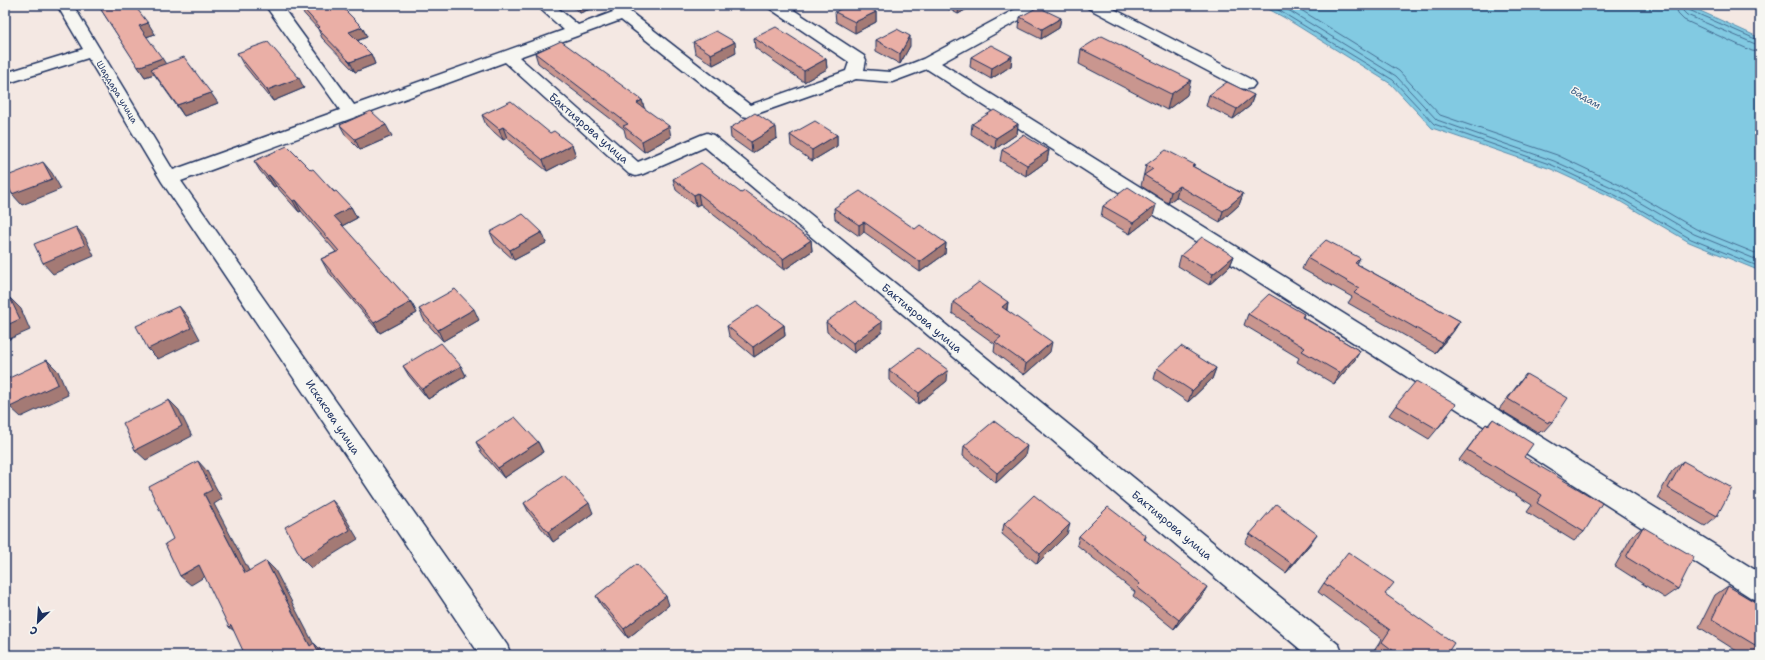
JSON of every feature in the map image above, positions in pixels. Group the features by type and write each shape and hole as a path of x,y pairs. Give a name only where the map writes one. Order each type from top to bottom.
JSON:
{"street":[{"name":"Шардара улица","path":"65,5 169,178"},
{"path":"273,5 351,112"},
{"path":"544,5 575,32"},
{"path":"775,5 858,60 854,74"},
{"path":"169,178 575,32 619,10 748,112 854,74 892,77 929,63 1035,5"},
{"path":"1094,5 1246,84"},
{"path":"5,79 92,51"},
{"name":"Бактиярова улица","path":"508,56 636,170 707,139 1329,655"},
{"path":"929,63 1760,588"},
{"name":"Искакова улица","path":"169,178 497,655"}],"water":[{"name":"Бадам","path":"1261,5 1687,5 1760,38 1760,271 1689,242 1616,199 1551,169 1432,128 1391,84 1285,18"}],"building":[{"path":"98,5 134,5 148,23 139,26 162,58 138,67"},
{"path":"300,5 340,5 362,27 349,32 371,54 350,62 317,28 320,27"},
{"path":"848,5 864,5 876,12 855,22 835,12"},
{"path":"1038,7 1061,18 1042,29 1020,17"},
{"path":"776,27 826,59 804,71 754,38"},
{"path":"897,29 910,36 900,54 876,40"},
{"path":"716,31 735,42 711,54 693,42"},
{"path":"1102,36 1191,80 1171,94 1081,49"},
{"path":"561,41 642,100 637,103 669,126 642,141 623,126 628,124 535,53"},
{"path":"268,42 299,78 267,90 237,53"},
{"path":"991,45 1012,56 992,68 971,57"},
{"path":"184,57 211,93 177,105 151,69"},
{"path":"1227,82 1254,95 1237,109 1209,95"},
{"path":"511,101 550,133 554,131 572,145 543,160 503,127 499,129 482,115"},
{"path":"994,110 1018,124 996,138 972,124"},
{"path":"371,111 386,125 355,139 340,125"},
{"path":"755,113 776,127 751,142 730,128"},
{"path":"815,121 837,135 812,150 790,135"},
{"path":"1023,135 1049,150 1027,165 1002,150"},
{"path":"287,146 311,170 313,169 334,192 336,191 351,207 334,216 411,302 374,323 321,259 339,251 295,200 293,201 254,161"},
{"path":"1166,150 1195,165 1192,166 1243,194 1223,211 1179,186 1171,192 1144,175 1153,169 1146,165"},
{"path":"43,162 52,179 12,194 5,177"},
{"path":"701,163 741,193 745,191 811,240 783,259 698,193 694,195 673,179"},
{"path":"1128,187 1156,205 1133,223 1103,206"},
{"path":"860,191 915,229 920,225 946,243 920,262 864,222 859,225 834,208"},
{"path":"523,214 542,232 510,250 490,232"},
{"path":"76,227 85,245 43,263 34,244"},
{"path":"1202,237 1234,256 1213,274 1181,255"},
{"path":"1326,240 1360,258 1355,263 1460,321 1442,343 1354,293 1359,288 1307,258"},
{"path":"979,282 1008,302 1002,307 1052,342 1026,364 995,342 1001,337 953,302"},
{"path":"455,289 474,309 438,330 419,309"},
{"path":"1269,294 1304,314 1302,317 1360,351 1340,373 1302,351 1305,348 1248,314"},
{"path":"10,298 20,319 5,326 5,301"},
{"path":"855,301 882,322 853,343 826,322"},
{"path":"758,305 784,325 753,347 727,326"},
{"path":"179,306 191,328 148,349 136,326"},
{"path":"441,343 461,366 422,389 403,366"},
{"path":"1181,346 1216,368 1192,391 1157,368"},
{"path":"918,348 948,370 919,393 889,370"},
{"path":"47,360 58,384 10,407 5,395 5,380"},
{"path":"1526,374 1568,398 1552,422 1549,421 1548,423 1508,399"},
{"path":"1416,381 1456,404 1437,429 1396,405"},
{"path":"169,400 182,426 135,450 123,423"},
{"path":"515,417 538,442 498,468 476,442"},
{"path":"1493,419 1533,444 1524,457 1602,503 1584,532 1537,503 1542,495 1467,450 1486,424 1488,426"},
{"path":"994,421 1027,446 997,473 964,446"},
{"path":"198,461 212,490 204,494 245,573 266,561 310,646 314,643 320,655 245,655 231,625 229,627 199,565 180,576 165,544 173,539 149,487"},
{"path":"1683,461 1732,488 1717,516 1668,488"},
{"path":"564,475 589,503 548,532 524,503"},
{"path":"1034,495 1070,524 1040,554 1004,524"},
{"path":"332,500 350,530 302,559 285,527"},
{"path":"1276,504 1317,534 1292,564 1250,534"},
{"path":"1108,507 1146,536 1144,539 1207,587 1179,620 1137,587 1140,584 1079,536"},
{"path":"1643,527 1694,557 1678,589 1626,557"},
{"path":"1348,552 1394,583 1385,594 1454,643 1446,655 1399,655 1382,642 1390,630 1324,583"},
{"path":"637,564 666,596 624,629 596,596"},
{"path":"1728,586 1760,605 1760,648 1712,619"}]}
